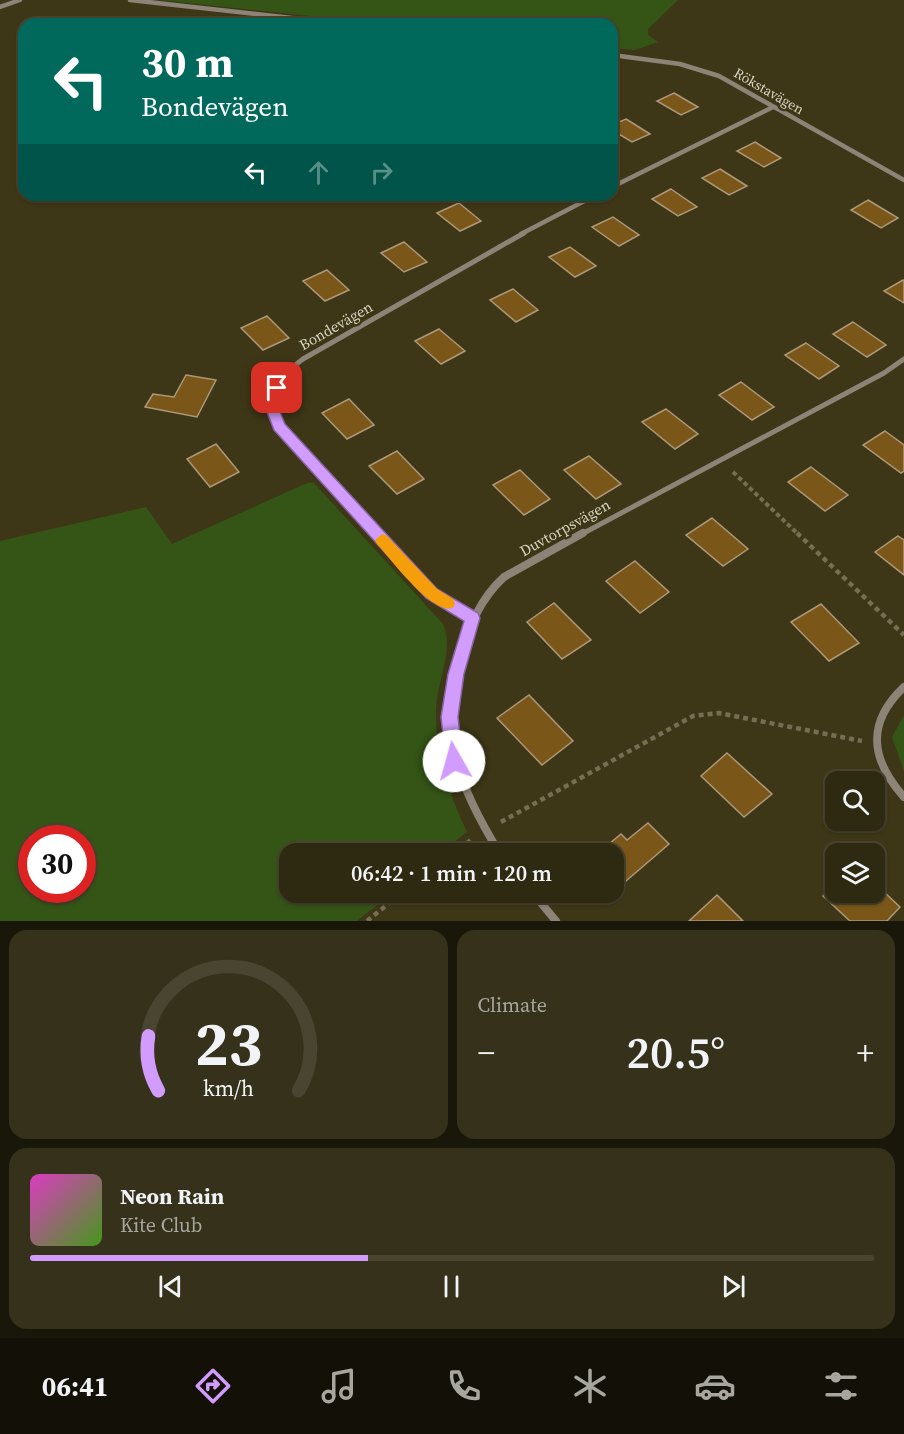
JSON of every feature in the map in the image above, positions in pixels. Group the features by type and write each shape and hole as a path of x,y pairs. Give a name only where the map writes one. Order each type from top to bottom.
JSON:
{"street":[{"path":"0,7 20,0"},
{"path":"130,0 292,18"},
{"name":"Rökstavägen","path":"618,56 693,65 718,76 904,180"},
{"path":"618,184 773,107"},
{"name":"Bondevägen","path":"472,618 431,594 279,426 272,407 277,388 286,372 303,359 535,226 584,201"},
{"name":"Duvtorpsvägen","path":"493,843 472,809 454,761 450,717 456,674 472,618 488,591 504,577 884,373 904,359"},
{"path":"904,687 885,707 876,733 880,760 894,787 904,797"},
{"path":"541,903 556,921"}],"path":[{"path":"720,459 904,635"},
{"path":"468,843 693,716 719,713 878,742"},
{"path":"367,921 389,903"}],"green space":[{"path":"159,0 678,0 648,29 648,35 658,42 635,50 618,49 618,18 329,18"},
{"path":"307,483 314,483 443,624 447,645 437,700 436,727 444,773 467,832 453,843 279,843 279,903 380,903 357,921 0,921 0,541 146,507 172,544"},
{"path":"904,715 904,771 892,737"}],"building":[{"path":"674,93 698,107 681,115 657,101"},
{"path":"626,119 650,134 632,142 618,134 618,122"},
{"path":"755,142 781,158 764,167 737,151"},
{"path":"720,169 747,186 729,195 702,178"},
{"path":"671,189 697,207 678,216 652,199"},
{"path":"868,200 898,218 881,228 851,210"},
{"path":"459,203 481,221 460,231 437,213"},
{"path":"613,217 639,235 619,246 592,227"},
{"path":"404,242 427,262 404,272 381,253"},
{"path":"570,247 596,266 575,277 549,257"},
{"path":"327,270 349,290 325,301 303,281"},
{"path":"904,281 904,303 884,291"},
{"path":"513,289 538,310 516,322 490,300"},
{"path":"267,316 289,338 263,350 241,328"},
{"path":"853,322 886,345 867,357 833,334"},
{"path":"439,329 465,351 441,364 415,341"},
{"path":"806,343 839,366 819,379 785,355"},
{"path":"186,375 216,380 197,417 145,407 153,394 174,397"},
{"path":"741,382 774,407 752,420 719,395"},
{"path":"349,399 374,425 347,439 322,413"},
{"path":"666,409 698,434 675,449 642,422"},
{"path":"885,431 904,445 904,471 901,473 863,445"},
{"path":"216,444 239,472 210,487 187,459"},
{"path":"397,451 424,479 397,494 369,466"},
{"path":"589,456 621,484 596,499 564,470"},
{"path":"811,467 848,495 825,511 788,482"},
{"path":"520,470 550,499 524,515 493,485"},
{"path":"712,518 748,549 723,566 686,535"},
{"path":"898,536 904,540 904,575 875,552"},
{"path":"635,561 669,592 640,613 606,581"},
{"path":"554,603 591,640 562,659 527,622"},
{"path":"821,604 859,643 829,661 791,622"},
{"path":"529,695 573,741 542,765 497,718"},
{"path":"727,753 772,794 744,817 701,776"},
{"path":"648,823 669,844 624,883 624,843 610,843 621,834 627,840"},
{"path":"885,893 900,907 887,921 850,921 831,903 885,903"},
{"path":"717,895 743,921 689,921"}],"slow traffic":[{"path":"382,540 431,594 448,603"}],"route":[{"path":"277,388 272,407 279,426 431,594 472,618 456,674 450,717 454,761"}]}
